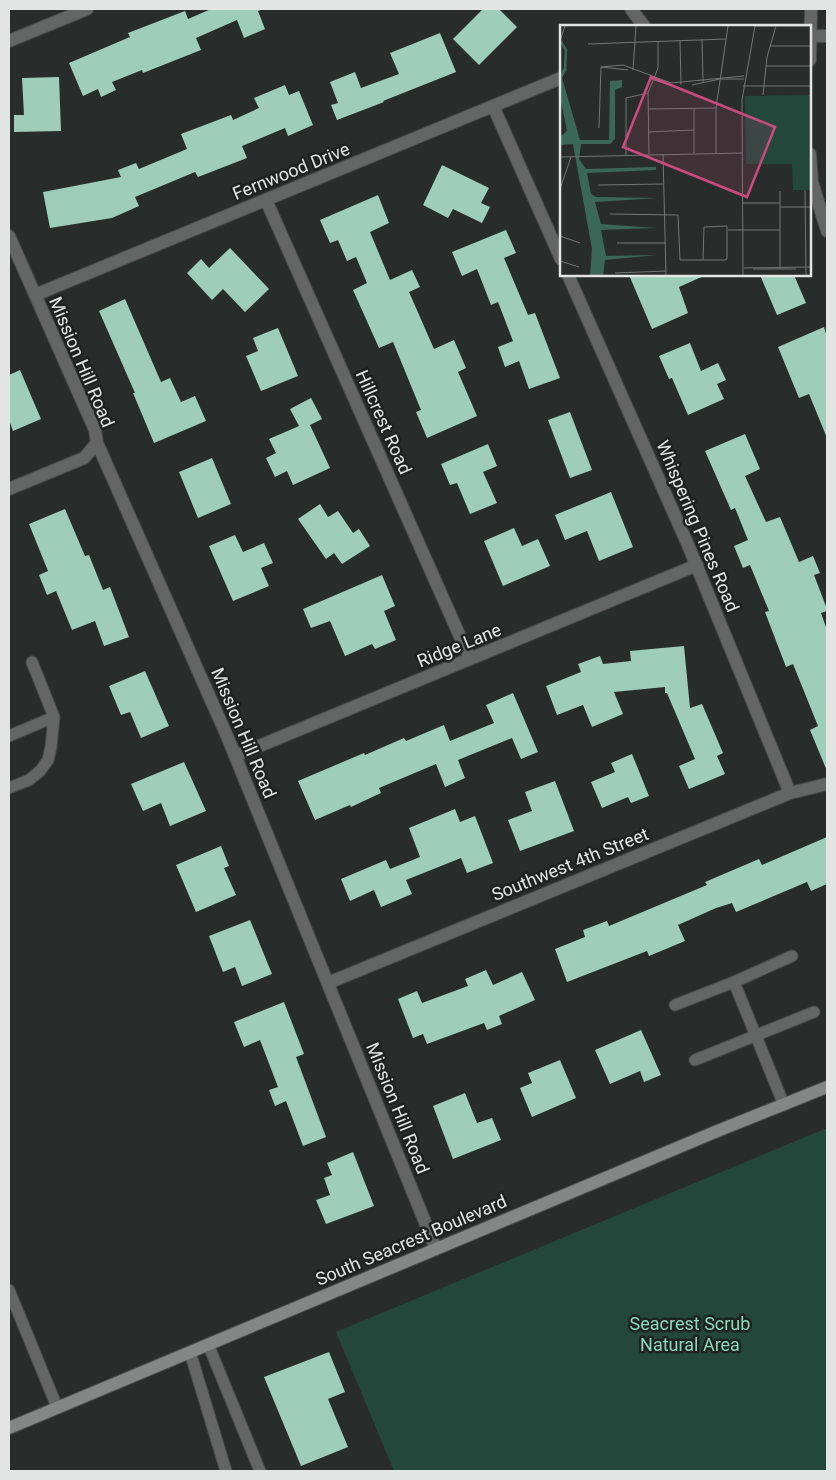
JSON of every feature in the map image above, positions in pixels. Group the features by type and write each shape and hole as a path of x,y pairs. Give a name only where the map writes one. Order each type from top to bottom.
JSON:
{"street":[{"path":"9,41 87,9"},
{"path":"631,9 643,25"},
{"path":"810,25 811,9"},
{"path":"811,36 827,36"},
{"name":"Fernwood Drive","path":"35,295 560,78"},
{"path":"493,106 560,257"},
{"path":"811,168 812,182 827,231"},
{"name":"Hillcrest Road","path":"266,200 470,659"},
{"name":"Mission Hill Road","path":"9,236 95,430 96,443 235,756 436,1249"},
{"name":"Whispering Pines Road","path":"568,276 697,565 790,793"},
{"path":"9,489 84,458 96,443"},
{"name":"Ridge Lane","path":"235,756 697,565"},
{"name":"Southwest 4th Street","path":"328,983 790,793 827,784"},
{"name":"South Seacrest Boulevard","path":"9,1428 827,1088"}],"lane":[{"path":"9,788 29,780 40,771 48,760 51,747 54,717 32,662"},
{"path":"9,736 54,717"},
{"path":"675,1005 734,982 792,956"},
{"path":"734,982 784,1105"},
{"path":"695,1060 814,1012"},
{"path":"9,1290 57,1407"},
{"path":"208,1344 260,1471"},
{"path":"190,1352 226,1471"}],"green space":[{"name":"Seacrest Scrub Natural Area","path":"827,1128 827,1471 394,1471 336,1332"}],"building":[{"path":"211,9 263,9 258,11 265,29 244,38 237,20 196,38 201,50 143,73 142,70 112,82 116,90 101,97 98,89 83,96 69,63 130,37 128,33 185,11 188,19"},
{"path":"483,9 499,9 517,27 479,65 453,39"},
{"path":"440,33 456,72 337,120 331,105 338,103 330,82 355,72 361,88 399,74 390,53"},
{"path":"59,77 61,131 14,132 14,115 24,115 22,78"},
{"path":"285,85 289,95 299,91 313,125 288,136 285,128 242,146 247,158 198,177 195,172 135,197 139,206 112,218 50,228 43,192 121,177 118,170 136,163 139,169 187,149 181,134 231,115 233,120 259,108 254,98"},
{"path":"442,165 489,188 481,203 490,207 482,223 453,209 448,218 423,205"},
{"path":"378,195 389,223 370,232 390,280 412,270 420,287 409,292 434,349 454,340 466,368 458,372 477,416 427,438 416,412 421,410 393,342 379,348 353,290 367,283 356,257 347,261 338,240 330,243 320,220"},
{"path":"506,230 516,253 504,258 528,315 535,313 560,378 529,389 519,361 505,367 498,347 513,341 498,302 491,305 477,269 462,276 452,252"},
{"path":"230,248 269,289 245,312 223,289 212,300 187,273 201,259 209,268"},
{"path":"629,276 704,276 679,287 688,313 652,329"},
{"path":"760,276 794,276 806,303 777,315"},
{"path":"125,299 161,382 170,378 181,402 195,396 206,421 154,443 133,393 135,393 99,311"},
{"path":"824,327 827,337 827,438 809,394 799,398 778,347"},
{"path":"278,328 298,376 261,391 246,356 258,351 253,338"},
{"path":"690,343 701,371 718,363 726,380 717,384 724,399 688,415 672,378 669,379 659,356"},
{"path":"20,370 41,419 13,431 9,420 9,375"},
{"path":"311,398 322,419 310,425 330,468 293,485 287,471 275,477 266,458 276,453 269,439 299,426 290,409"},
{"path":"570,412 592,470 570,478 548,420"},
{"path":"745,434 760,469 745,476 766,522 780,517 799,562 813,556 820,573 814,575 827,609 827,611 821,613 827,630 827,771 810,730 818,726 793,664 786,667 765,612 769,611 750,565 743,568 734,546 748,540 735,508 731,510 705,451"},
{"path":"488,444 497,466 483,472 497,503 470,514 457,483 450,485 441,464"},
{"path":"212,458 231,504 198,518 179,472"},
{"path":"611,492 633,547 599,561 587,531 565,540 555,515"},
{"path":"320,504 328,517 338,511 353,533 359,529 370,546 342,564 334,553 326,559 298,519"},
{"path":"65,509 85,556 89,555 103,590 110,587 129,637 104,646 95,621 72,630 56,591 47,595 39,575 48,571 29,524"},
{"path":"514,528 522,546 538,539 550,566 503,586 484,541"},
{"path":"235,535 243,552 264,543 273,563 261,568 269,586 233,601 209,546"},
{"path":"382,575 395,606 384,611 396,640 375,649 372,644 345,656 330,621 311,628 303,609"},
{"path":"684,646 690,708 702,704 723,753 717,756 725,774 689,789 679,766 695,759 667,693 665,693 665,687 614,692 623,714 592,727 583,705 557,715 546,686 581,672 578,664 600,656 603,664 631,661 630,651"},
{"path":"145,671 169,726 141,738 130,712 121,715 109,686"},
{"path":"513,693 538,752 521,759 512,738 458,760 465,778 445,787 436,764 379,788 381,793 351,807 350,805 315,820 298,781 364,753 365,755 404,738 406,741 444,725 450,741 494,723 486,705"},
{"path":"632,754 649,796 631,803 628,797 602,808 591,782 615,772 611,763"},
{"path":"184,762 206,811 170,826 161,803 143,811 131,784"},
{"path":"555,781 574,831 520,851 508,820 532,811 525,792"},
{"path":"455,809 460,822 475,816 493,863 467,873 461,858 406,880 412,894 381,907 374,890 350,901 341,879 386,860 390,869 420,857 409,828"},
{"path":"827,837 827,884 811,891 807,882 736,912 732,903 716,908 678,925 685,941 649,956 647,951 567,982 555,949 585,937 583,930 607,921 609,926 707,885 705,882 759,859 762,865"},
{"path":"221,846 229,866 224,868 236,895 196,912 176,865"},
{"path":"250,920 272,974 242,986 235,967 223,972 209,936"},
{"path":"486,970 493,985 522,972 535,1000 499,1016 502,1024 487,1030 484,1023 427,1044 423,1034 413,1038 398,999 417,991 422,1003 468,986 465,979"},
{"path":"284,1002 304,1054 296,1057 326,1137 303,1146 286,1101 275,1106 269,1090 278,1087 260,1040 244,1047 234,1022"},
{"path":"641,1030 661,1075 644,1082 640,1071 610,1084 595,1050"},
{"path":"560,1060 576,1098 532,1117 520,1088 532,1083 528,1073"},
{"path":"465,1093 477,1123 492,1118 501,1140 453,1159 433,1106"},
{"path":"353,1152 374,1206 326,1224 316,1200 330,1195 324,1178 332,1175 327,1163"},
{"path":"329,1352 345,1392 328,1399 348,1447 301,1466 264,1377"}]}
